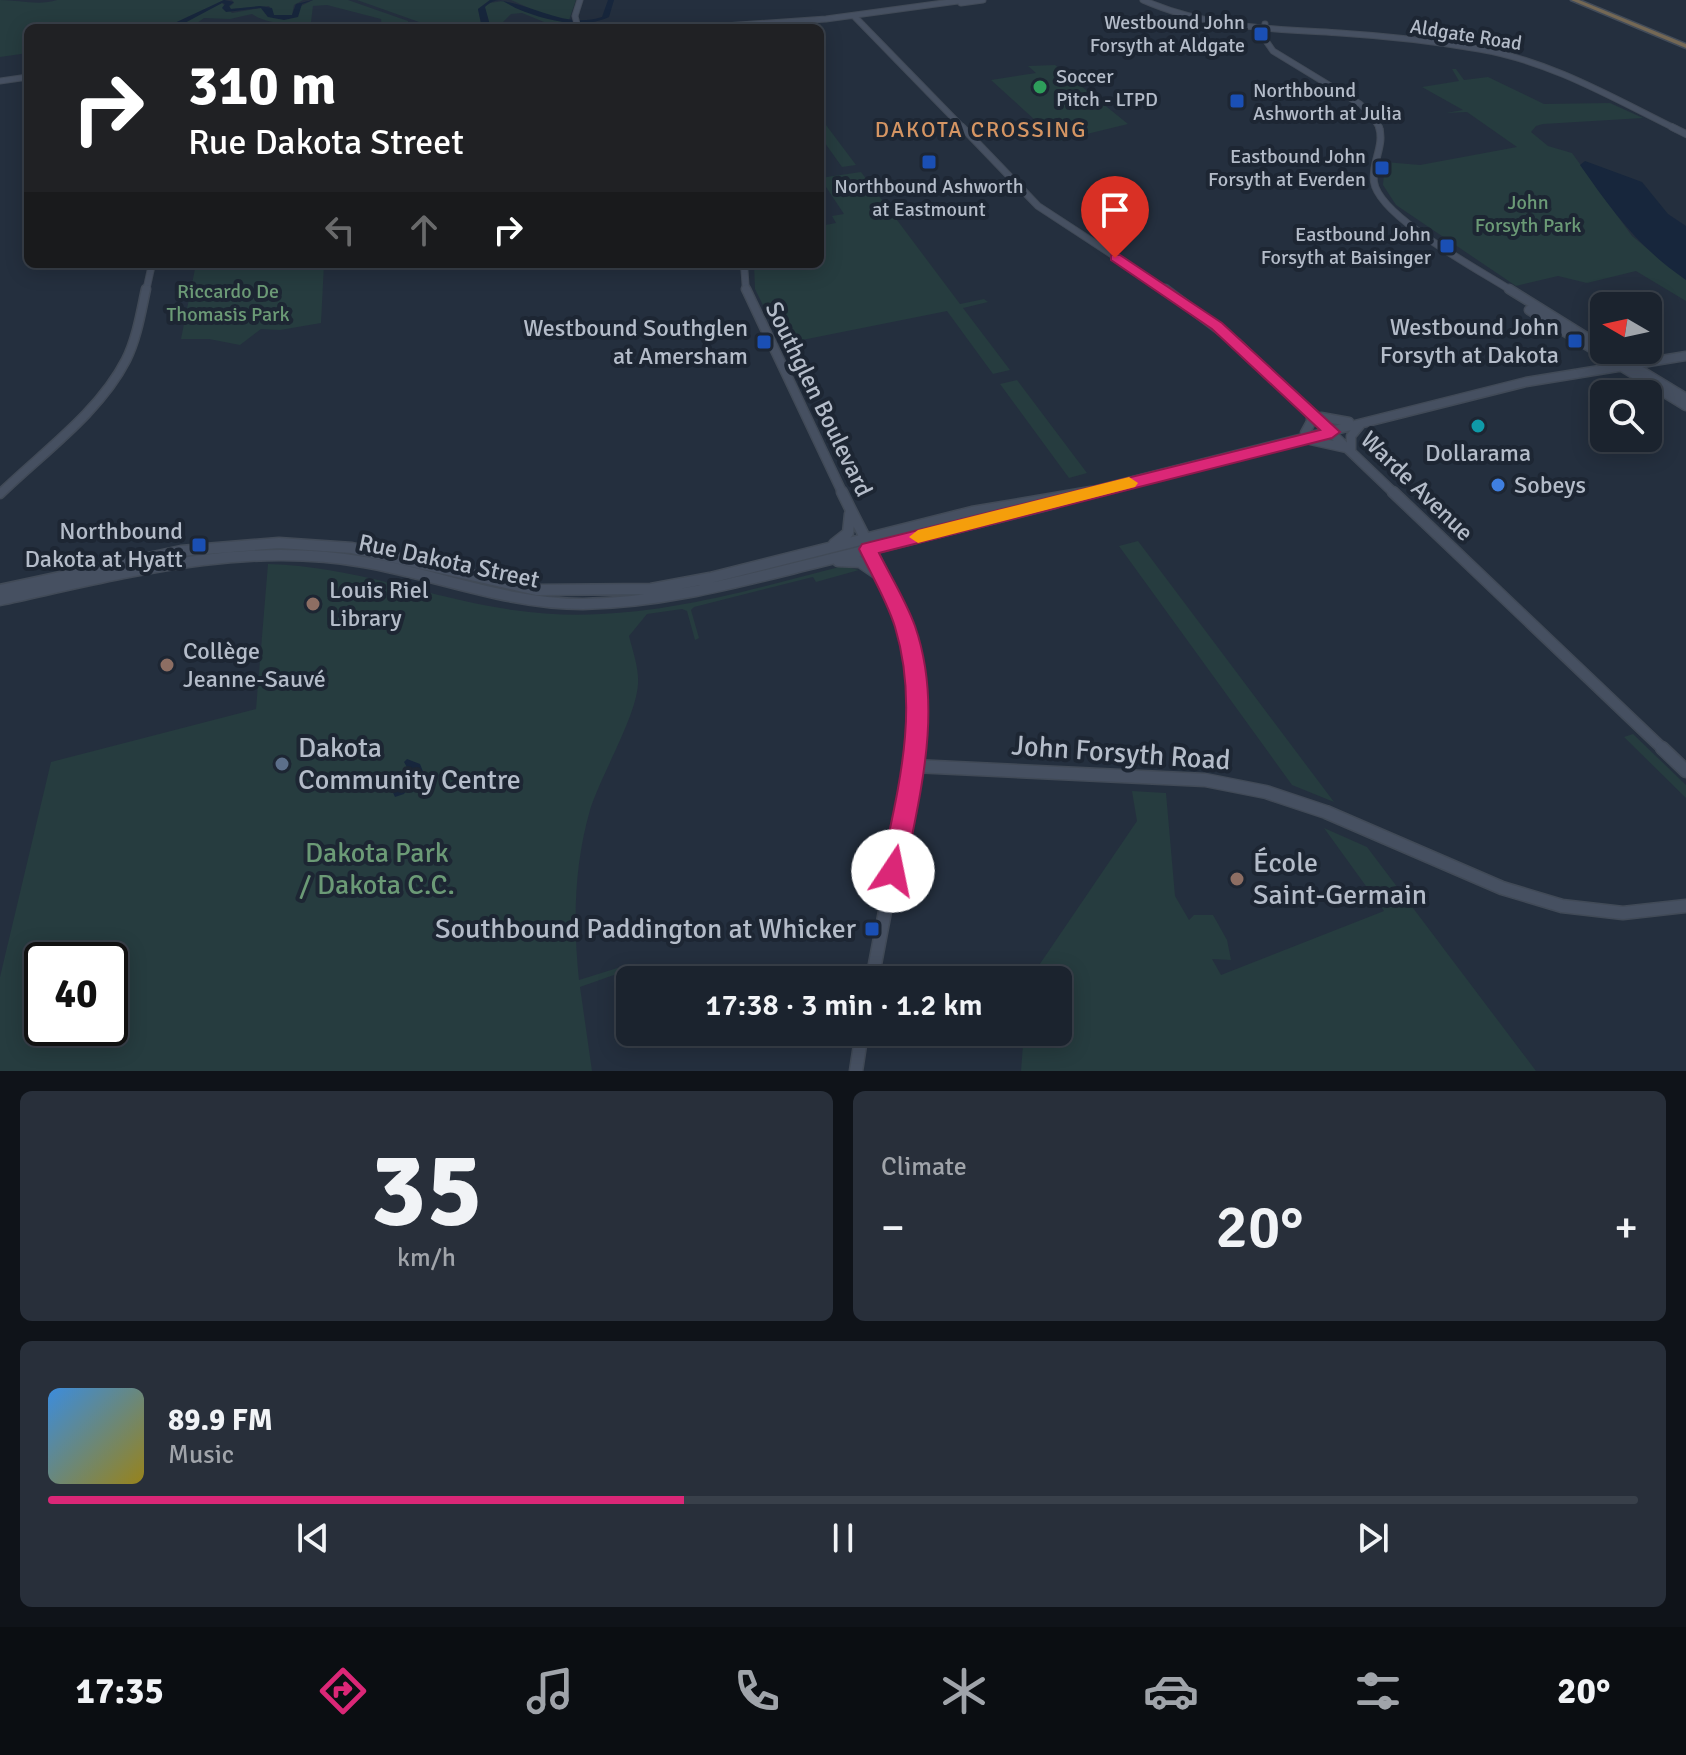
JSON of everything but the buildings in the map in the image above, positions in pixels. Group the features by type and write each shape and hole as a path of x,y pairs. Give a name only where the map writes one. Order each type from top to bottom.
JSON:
{"highway":[{"path":"1574,0 1686,44"},
{"path":"1582,0 1686,44"}],"street":[{"path":"579,24 583,0"},
{"path":"835,21 965,0"},
{"path":"754,24 887,14 983,0"},
{"name":"Aldgate Road","path":"1143,0 1200,19 1464,47 1518,58 1549,69 1686,134"},
{"name":"Aldgate Road","path":"1150,0 1201,16 1265,26"},
{"path":"794,24 852,21 866,25 871,18 887,14"},
{"name":"Warde Avenue","path":"858,17 892,57 1038,206 1217,326 1686,771"},
{"path":"1265,26 1264,38 1273,51 1373,116 1381,131 1372,176 1378,196 1407,223 1455,256 1590,339"},
{"path":"0,82 24,79"},
{"path":"1455,256 1503,293 1590,347"},
{"path":"0,494 105,389 128,353 151,268"},
{"name":"Southglen Boulevard","path":"744,268 746,291 905,626 917,668 919,707 914,766 875,966"},
{"path":"1583,343 1595,357 1587,370"},
{"path":"1662,358 1686,356"},
{"path":"1330,430 1349,422 1499,385 1618,364 1643,380"},
{"path":"1630,364 1686,398"},
{"path":"1655,364 1652,370 1667,386"},
{"path":"1587,370 1614,371 1642,380"},
{"name":"Rue Dakota Street","path":"0,600 162,564 241,555 309,555 348,559 498,597 580,604 675,597 866,544 1040,507 1304,436 1526,382"},
{"path":"1662,391 1686,406"},
{"path":"1349,422 1330,421 1311,412 1311,422 1304,436 1351,450 1351,436 1361,424"},
{"path":"823,555 849,530 847,503"},
{"name":"Rue Dakota Street","path":"0,590 142,559 241,544 301,543 352,548 517,587 588,592 651,589 823,555"},
{"path":"823,555 860,562 872,568 884,581"},
{"name":"John Forsyth Road","path":"914,766 1205,780 1245,785 1301,803 1493,884 1549,904 1618,914 1658,912 1686,906"},
{"path":"856,1071 860,1046"}],"green space":[{"path":"0,0 36,3 57,0 224,0 173,24 24,24 24,54 0,57"},
{"path":"232,0 303,0 294,5 292,15 285,17 274,15 269,6 231,9"},
{"path":"313,0 348,0 408,21 408,24 382,24 381,19 327,5 313,6 311,22 273,22 252,14 230,19 204,18 196,24 180,24 222,3 232,13 261,8 268,17 297,17 299,7"},
{"path":"357,0 490,0 478,9 481,24 425,24"},
{"path":"511,0 576,0 569,20 547,16"},
{"path":"503,1 521,10 570,24 549,24 522,13 511,14 501,24 488,24 484,7"},
{"path":"1055,65 1128,124 1058,141 991,80 1036,73 1028,66"},
{"name":"John Forsyth Park","path":"1452,69 1456,69 1464,80 1488,77 1544,104 1610,103 1643,118 1543,124 1531,132 1548,146 1572,153 1632,236 1686,280 1686,301 1636,271 1587,283 1558,276 1516,286 1396,205 1383,185 1385,162 1420,165 1517,147 1467,112 1446,113 1463,110 1422,87 1459,81"},
{"path":"824,122 856,165 842,167 824,142"},
{"path":"861,172 960,304 984,299 988,302 963,308 1010,370 993,374 947,311 782,344 755,289 754,268 824,268 824,225 836,223 832,216 844,214 824,184 824,177"},
{"name":"Riccardo De Thomasis Park","path":"195,268 324,268 321,323 280,330 261,329 240,345 209,339 181,339"},
{"path":"1017,380 1087,473 1069,478 1000,384"},
{"path":"1138,541 1334,802 1292,785 1119,546"},
{"name":"Dakota Park / Dakota C.C.","path":"268,564 330,570 482,605 555,614 639,611 721,597 843,566 859,570 816,582 813,577 694,607 691,610 699,638 695,640 687,611 682,609 647,614 629,636 638,672 636,697 590,810 578,873 576,937 579,980 616,968 616,974 580,987 592,1071 0,1071 0,977 51,762 256,709"},
{"path":"1633,734 1686,785 1686,798 1624,737"},
{"path":"1132,791 1166,793 1175,896 1189,920 1194,915 1213,915 1227,940 1231,960 1212,959 1221,975 1384,911 1324,828 1367,847 1536,1071 1021,1071 1023,1046 1072,1046 1072,966 1039,966 1137,821"}],"water":[{"path":"224,0 234,2 229,6 231,9 260,6 272,8 274,15 292,15 296,4 313,0 302,4 298,17 284,20 268,17 261,8 226,12 222,3 183,24 173,24"},
{"path":"490,0 504,1 559,17 587,20 602,17 608,0 614,0 609,17 587,23 539,17 494,1 485,7 490,24 481,24 478,9"},
{"path":"1585,161 1642,182 1668,214 1686,226 1686,280 1654,255 1627,228 1580,165"},
{"path":"407,759 420,764 424,774 410,784 404,794 395,797 389,784 408,769 404,762"}],"slow traffic":[{"path":"918,537 1129,483"}],"place":[{"name":"Westbound John Forsyth at Aldgate","path":"1261,34"},
{"name":"Soccer Pitch - LTPD","path":"1040,87"},
{"name":"Northbound Ashworth at Julia","path":"1237,101"},
{"name":"Northbound Ashworth at Eastmount","path":"929,162"},
{"name":"Eastbound John Forsyth at Everden","path":"1382,168"},
{"name":"Eastbound John Forsyth at Baisinger","path":"1447,246"},
{"name":"Westbound John Forsyth at Dakota","path":"1575,341"},
{"name":"Westbound Southglen at Amersham","path":"764,342"},
{"name":"Dollarama","path":"1478,426"},
{"name":"Sobeys","path":"1498,485"},
{"name":"Northbound Dakota at Hyatt","path":"199,545"},
{"name":"Louis Riel Library","path":"313,604"},
{"name":"Collège Jeanne-Sauvé","path":"167,665"},
{"name":"Dakota Community Centre","path":"282,764"},
{"name":"École Saint-Germain","path":"1237,879"},
{"name":"Southbound Paddington at Whicker","path":"872,929"}],"district":[{"name":"DAKOTA CROSSING","path":"981,129"}],"route":[{"path":"893,871 914,766 918,684 916,663 905,626 868,549 1332,432 1217,326 1115,258"}]}
